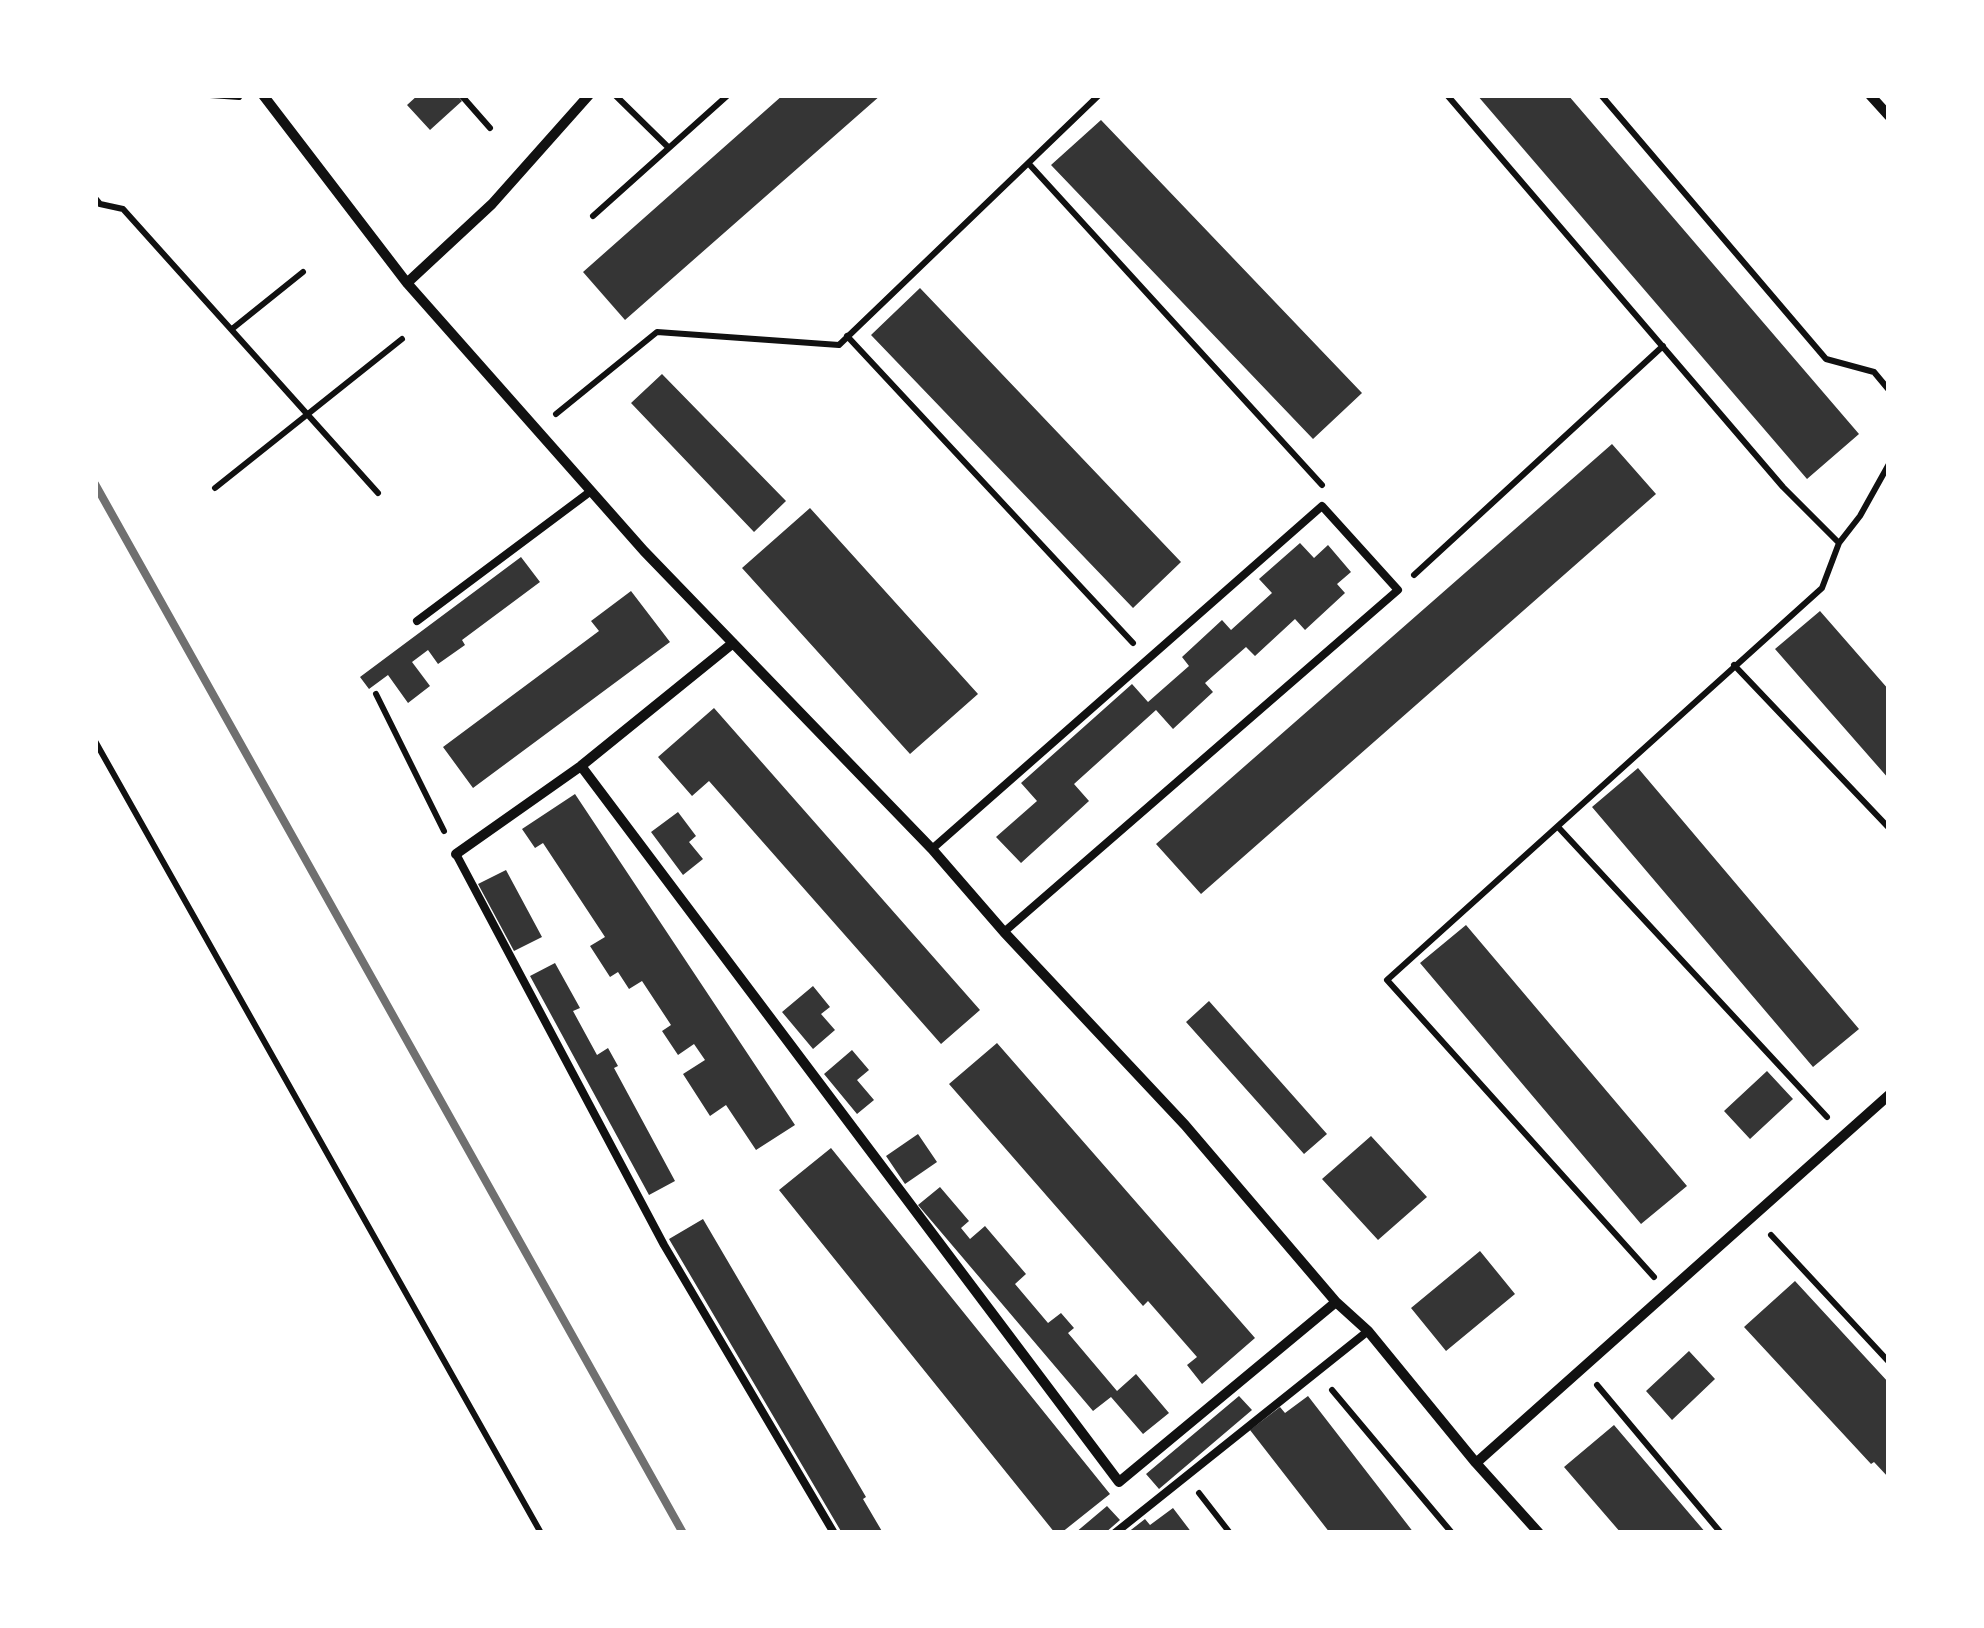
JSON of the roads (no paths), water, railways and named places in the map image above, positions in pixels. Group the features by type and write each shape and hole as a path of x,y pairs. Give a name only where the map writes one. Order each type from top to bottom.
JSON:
{"street":[{"path":"263,95 407,283 591,491 932,849 1004,932 1185,1124 1539,1533"},
{"path":"407,283 492,204 589,95"},
{"path":"1870,95 1889,116"},
{"path":"456,854 581,766 733,642"},
{"path":"581,766 1118,1482 1336,1302"},
{"path":"1476,1463 1889,1095"}],"lane":[{"path":"417,621 591,491"},
{"path":"932,849 1322,506 1398,590 1004,932"},
{"path":"456,854 664,1244 834,1533"},
{"path":"1115,1533 1368,1331"}],"railway":[{"path":"95,484 683,1533"}]}
